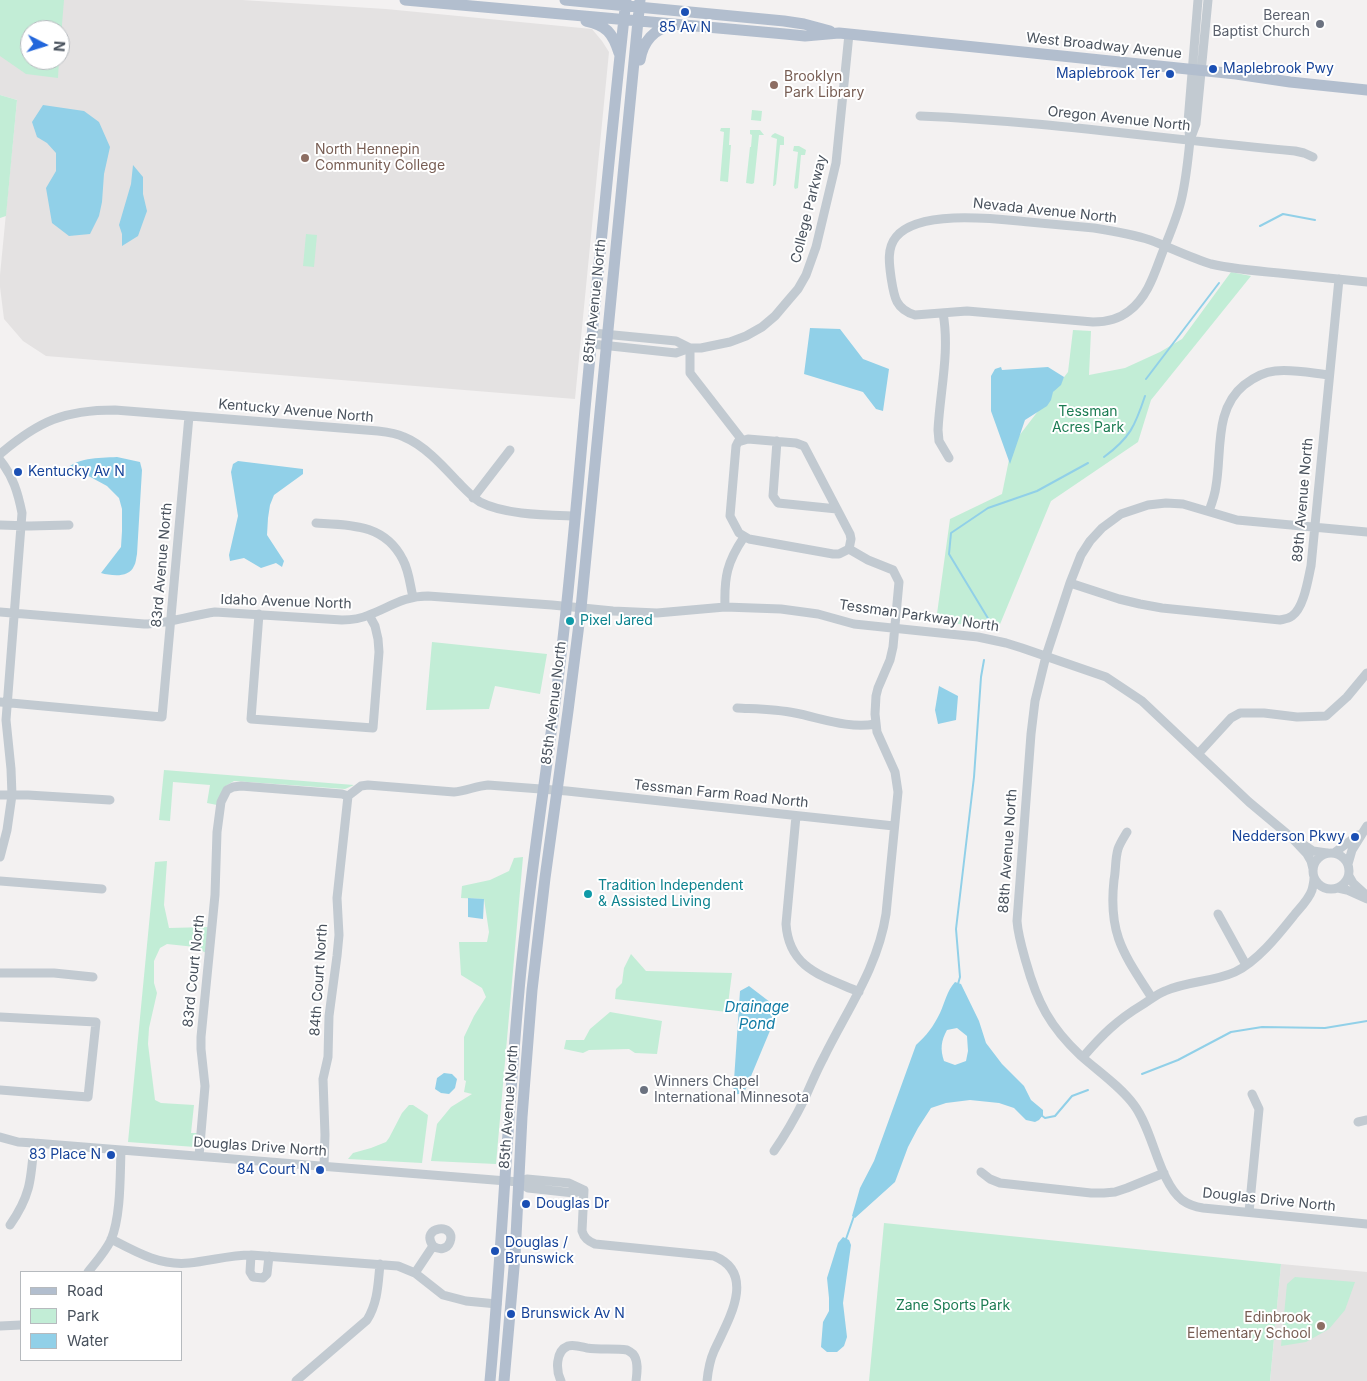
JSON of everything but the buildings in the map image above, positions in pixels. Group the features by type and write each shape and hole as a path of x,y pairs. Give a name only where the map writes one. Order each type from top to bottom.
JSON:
{"main road":[{"name":"West Broadway Avenue","path":"405,0 805,36 844,34"},
{"name":"West Broadway Avenue","path":"564,0 640,3 685,11 804,24 844,34 1367,90"},
{"path":"658,0 663,4 685,11"},
{"name":"85th Avenue North","path":"490,1381 519,989 528,899 558,686 567,607 626,3"},
{"name":"85th Avenue North","path":"504,1381 514,1263 522,1117 532,990 581,608 640,3"},
{"path":"540,12 594,22 602,26 615,40 620,59"},
{"path":"618,225 625,204 643,46 651,36 663,28 684,25"},
{"path":"519,989 532,990"}],"street":[{"path":"949,458 939,442 938,430 946,337 943,313 967,311 1093,322 1111,320 1129,312 1143,298 1178,212 1190,140 1196,124 1198,0"},
{"path":"1197,71 1202,55 1208,0"},
{"name":"College Parkway","path":"592,339 676,353 690,348 701,348 730,342 762,327 775,316 798,289 806,275 816,247 834,173 844,34"},
{"name":"Oregon Avenue North","path":"920,116 960,118 1190,140 1295,151 1313,157"},
{"name":"Nevada Avenue North","path":"943,313 924,316 915,315 907,313 901,308 893,294 890,267 891,246 896,237 912,225 922,222 970,217 1094,228 1148,239 1209,263 1249,270 1367,282"},
{"name":"89th Avenue North","path":"1070,583 1118,599 1140,604 1280,620 1288,619 1294,615 1305,593 1309,575 1339,279"},
{"path":"690,348 690,373 742,440"},
{"path":"1329,375 1274,371 1249,381 1239,389 1230,400 1225,412 1222,425 1217,484 1209,511 1237,520 1367,532"},
{"name":"Kentucky Avenue North","path":"0,454 27,433 43,424 78,412 116,410 391,433 410,440 427,451 473,498 490,507 504,510 575,516"},
{"name":"83rd Avenue North","path":"4,703 162,717 189,416"},
{"path":"748,439 777,441 804,446 850,534 849,549 839,554 833,554 744,537 736,529 730,516 736,446 738,442 748,439"},
{"path":"777,441 773,496 778,503 837,509"},
{"path":"473,498 510,450"},
{"path":"0,460 7,468 14,482 22,514 15,613 4,703 12,794 8,830 0,858"},
{"name":"88th Avenue North","path":"1164,1173 1147,1128 1134,1105 1122,1091 1083,1057 1057,1030 1039,1002 1018,932 1017,921 1033,716 1046,656 1081,555 1102,528 1121,514 1148,505 1166,503 1183,504 1209,511"},
{"path":"316,523 353,525 366,528 388,540 403,560 408,573 412,597"},
{"path":"0,525 69,525"},
{"path":"725,607 726,574 733,554 744,537"},
{"path":"774,1151 793,1121 824,1056 859,992 874,959 886,914 898,792 895,772 880,741 875,724 875,714 876,696 890,660 899,582 893,570 868,560 849,549"},
{"name":"Idaho Avenue North","path":"0,612 144,624 160,623 215,612 342,620 360,618 412,597 428,596 567,607"},
{"name":"Tessman Parkway North","path":"567,607 657,613 725,607 818,614 854,624 990,639 1106,677 1142,701 1249,802 1292,838 1307,854 1314,874"},
{"path":"259,614 251,719 373,728 378,638 375,626 369,615"},
{"path":"1198,754 1230,718 1240,713 1326,716 1347,697 1367,672"},
{"path":"737,708 788,712 858,725 875,724"},
{"name":"Tessman Farm Road North","path":"348,796 361,786 368,784 454,792 475,786 488,785 558,790 894,826"},
{"name":"83rd Court North","path":"199,1156 205,1086 201,1036 215,895 221,802 227,790 233,786 348,796"},
{"path":"0,795 12,794 110,800"},
{"name":"84th Court North","path":"324,1166 323,1080 328,1057 329,1016 339,935 337,898 348,796"},
{"path":"796,816 786,924 788,940 797,957 810,968 859,992"},
{"path":"1083,1057 1112,1025 1164,991 1177,986 1225,976 1246,965 1277,936 1304,903 1312,890 1316,860 1320,856 1331,853 1349,843 1367,827"},
{"path":"1367,827 1352,850 1348,864 1349,876 1353,883 1367,897"},
{"path":"1127,832 1118,850 1112,897 1113,913 1121,946 1128,961 1152,998"},
{"name":"Tessman Parkway North","path":"1292,838 1313,850 1331,853"},
{"path":"1331,853 1340,855 1348,864"},
{"path":"1314,874 1322,887 1338,888 1367,897"},
{"path":"1338,888 1344,884 1349,876"},
{"path":"0,881 102,889"},
{"path":"1304,903 1327,888"},
{"path":"1218,914 1246,965"},
{"path":"0,973 54,973 93,977"},
{"path":"0,1016 96,1022 88,1097 0,1090"},
{"path":"1249,1212 1259,1110 1252,1094"},
{"name":"Douglas Drive North","path":"0,1137 18,1142 519,1182 527,1179 569,1183 584,1190 582,1231 588,1240 596,1244 714,1256 726,1262 733,1273 737,1285 735,1302 711,1360 706,1381"},
{"path":"10,1225 27,1196 34,1143"},
{"path":"89,1271 103,1253 111,1239 115,1226 118,1212 121,1150"},
{"path":"981,1172 990,1179 1000,1182 1091,1193 1116,1192 1164,1173"},
{"name":"Douglas Drive North","path":"1164,1173 1172,1189 1181,1199 1203,1208 1367,1224"},
{"path":"111,1239 142,1255 172,1263 187,1264 236,1255 251,1255 398,1266 415,1273 443,1295 466,1301 497,1304"},
{"path":"415,1273 433,1246"},
{"path":"251,1255 250,1272 253,1277 258,1278 263,1278 267,1274 269,1256"},
{"path":"296,1381 367,1320 376,1302 380,1264"},
{"path":"0,1326 20,1325"},
{"path":"561,1381 558,1371 559,1356 565,1348 572,1346 631,1352 637,1362 636,1381"}],"shaded area":[{"name":"North Hennepin Community College","path":"0,0 242,0 386,9 592,29 609,52 575,399 46,356 23,341 4,319 0,287 17,100 0,95"},
{"name":"Edinbrook Elementary School","path":"1281,1264 1367,1272 1367,1381 1270,1381"}],"green space":[{"path":"0,0 64,0 62,20 20,20 20,70 0,56"},
{"path":"20,70 58,70 58,78 26,74"},
{"path":"0,95 17,100 6,216 0,218"},
{"path":"752,110 762,111 761,121 751,120"},
{"path":"721,128 730,128 729,145 731,145 728,182 720,181 724,132 720,131"},
{"path":"750,130 760,130 764,135 759,135 754,183 752,184 746,183 752,135"},
{"path":"775,133 784,137 784,145 780,145 776,184 773,186 777,139 771,137"},
{"path":"794,146 799,146 806,150 805,155 801,155 798,188 795,189 798,152 793,151"},
{"path":"306,234 317,235 314,267 303,266"},
{"name":"Tessman Acres Park","path":"1231,272 1251,276 1151,400 1138,442 1051,501 998,629 936,621 950,519 1002,494 1012,445 1068,372 1073,330 1091,331 1089,375 1125,368 1160,352 1182,339"},
{"path":"432,642 547,654 540,694 495,686 489,709 426,710"},
{"path":"164,770 354,785 345,789 234,781 224,787 217,805 207,803 210,785 173,782 170,821 159,820"},
{"path":"523,857 496,1164 431,1161 437,1124 451,1107 472,1094 464,1092 466,1081 464,1080 464,1037 486,997 482,988 461,975 459,942 487,942 489,932 484,899 461,898 462,886 490,880 509,871 514,858"},
{"path":"167,861 164,905 169,928 208,927 206,953 195,947 167,944 160,948 154,961 154,983 157,993 149,1028 148,1044 155,1100 161,1103 194,1105 191,1133 197,1133 195,1147 128,1142 155,862"},
{"path":"631,954 646,971 732,973 727,1012 615,999 616,989 622,983 624,968"},
{"path":"610,1012 662,1021 657,1054 635,1053 629,1049 589,1050 583,1053 564,1049 566,1040 584,1040 590,1029"},
{"path":"409,1105 413,1105 428,1115 422,1163 348,1159 353,1153 386,1142 402,1113"},
{"name":"Zane Sports Park","path":"884,1223 1281,1264 1270,1381 869,1381"},
{"path":"1295,1277 1355,1282 1345,1310 1329,1329 1306,1342 1281,1346 1287,1284"}],"water":[{"path":"43,105 84,111 99,122 110,147 104,174 99,216 90,234 69,236 52,223 46,188 56,171 56,153 47,143 37,137 32,122"},
{"path":"133,165 143,177 143,194 147,211 138,236 122,246 122,234 119,225 131,184"},
{"path":"810,328 840,329 863,359 889,369 883,411 876,409 863,392 804,374"},
{"path":"1001,367 1002,370 1048,367 1064,377 1061,385 1053,392 1047,406 1025,420 1010,464 991,411 991,376 995,369"},
{"path":"117,457 140,462 142,470 136,562 128,573 110,575 101,573 121,547 122,509 119,498 107,486 83,473 63,472 74,463 81,461"},
{"path":"238,461 303,469 303,474 274,495 270,505 267,535 284,561 282,567 276,563 261,568 244,558 230,561 229,555 238,516 231,472 233,464"},
{"path":"939,686 958,696 956,720 938,724 935,710"},
{"path":"468,898 484,899 483,919 468,917"},
{"path":"955,982 961,984 979,1021 986,1043 1002,1064 1024,1086 1031,1100 1043,1110 1043,1115 1035,1122 1026,1120 1014,1108 999,1103 970,1100 946,1103 931,1108 908,1147 895,1182 855,1218 852,1216 860,1188 874,1161 916,1045 935,1022","holes":["957,1028 967,1036 968,1051 966,1061 955,1065 944,1061 942,1045 947,1030"]},
{"name":"Drainage Pond","path":"749,986 779,1009 744,1093 733,1095 740,991"},
{"path":"444,1073 452,1074 457,1079 455,1088 449,1094 441,1093 435,1089 437,1078"},
{"path":"843,1237 849,1240 851,1245 843,1303 847,1337 844,1346 837,1352 827,1352 821,1347 823,1322 829,1311 827,1278 838,1243"}],"waterway":[{"path":"1260,226 1283,214 1315,220"},
{"path":"1146,379 1219,283"},
{"path":"1104,457 1126,437 1138,416 1145,396"},
{"path":"988,625 989,620 949,554 951,533 988,508 1037,491 1088,463"},
{"path":"958,984 960,977 956,929 974,777 981,677 984,660"},
{"path":"1142,1074 1178,1060 1231,1032 1262,1027 1325,1028 1367,1021"},
{"path":"1041,1115 1045,1118 1055,1116 1072,1096 1088,1090"},
{"path":"846,1239 854,1216"}],"place":[{"name":"85 Av N","path":"685,12"},
{"name":"Berean Baptist Church","path":"1320,24"},
{"name":"Maplebrook Pwy","path":"1213,69"},
{"name":"Maplebrook Ter","path":"1170,74"},
{"name":"Brooklyn Park Library","path":"774,85"},
{"name":"North Hennepin Community College","path":"305,158"},
{"name":"Kentucky Av N","path":"18,472"},
{"name":"Pixel Jared","path":"570,621"},
{"name":"Nedderson Pkwy","path":"1355,837"},
{"name":"Tradition Independent & Assisted Living","path":"588,894"},
{"name":"Winners Chapel International Minnesota","path":"644,1090"},
{"name":"83 Place N","path":"111,1155"},
{"name":"84 Court N","path":"320,1170"},
{"name":"Douglas Dr","path":"526,1204"},
{"name":"Douglas / Brunswick","path":"495,1251"},
{"name":"Brunswick Av N","path":"511,1314"},
{"name":"Edinbrook Elementary School","path":"1321,1326"}]}
